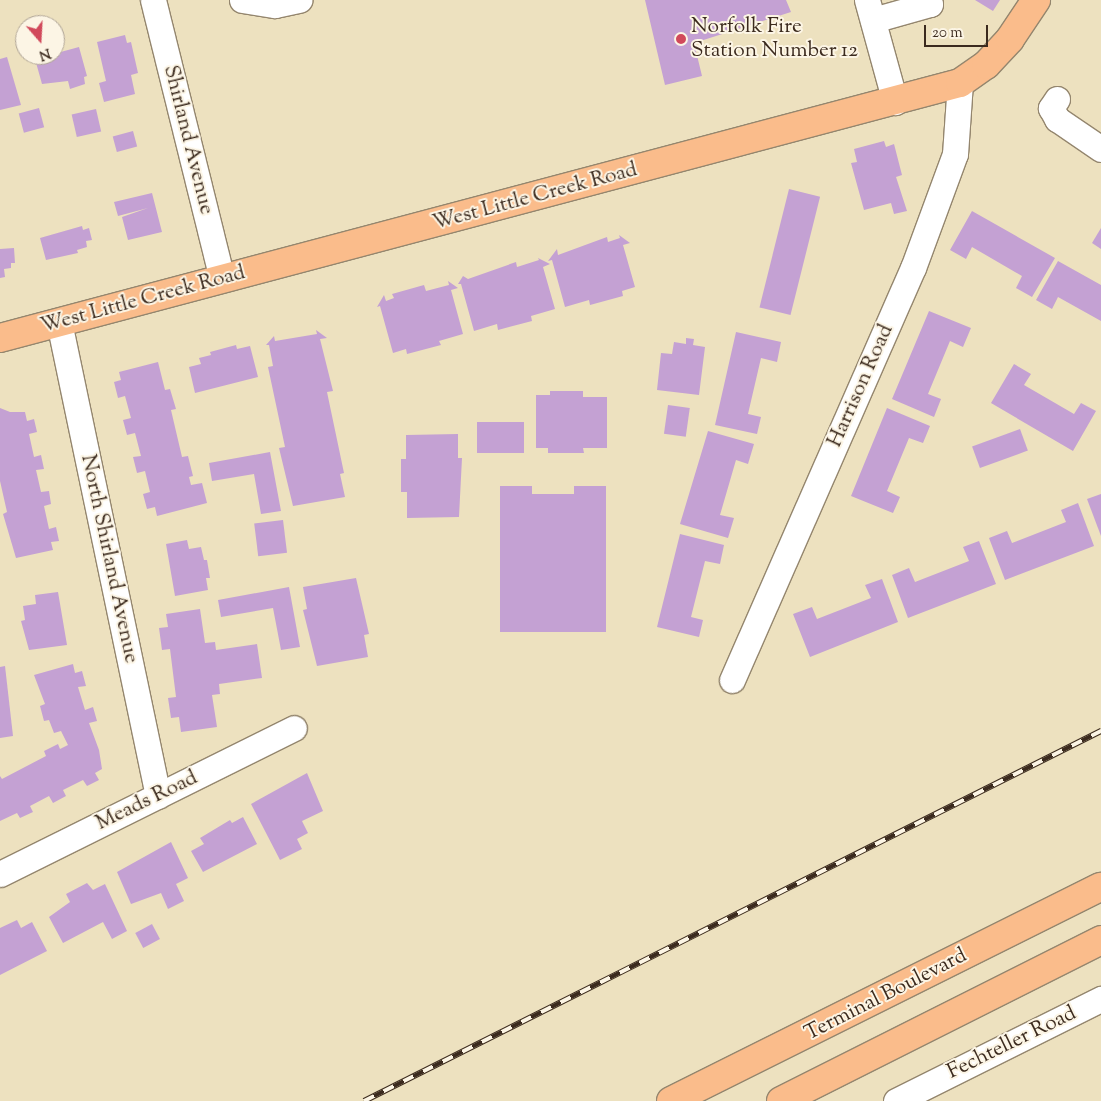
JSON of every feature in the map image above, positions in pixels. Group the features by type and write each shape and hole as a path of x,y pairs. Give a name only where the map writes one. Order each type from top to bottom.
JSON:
{"main road":[{"name":"West Little Creek Road","path":"0,338 895,102 960,83 986,65 1010,39 1036,0"},
{"name":"Terminal Boulevard","path":"671,1101 1101,887"},
{"path":"780,1101 1101,940"}],"street":[{"name":"Shirland Avenue","path":"153,0 222,279"},
{"path":"242,0 275,5 299,0"},
{"path":"895,102 870,10 929,2"},
{"name":"Harrison Road","path":"732,680 913,268 955,154 960,83"},
{"path":"1057,99 1051,108 1057,119 1101,149"},
{"name":"North Shirland Avenue","path":"59,322 158,796"},
{"name":"Meads Road","path":"0,874 294,728"},
{"name":"Fechteller Road","path":"896,1101 1101,999"}],"building":[{"name":"Norfolk Fire Station Number 12","path":"645,0 786,0 791,12 694,43 702,76 665,85"},
{"path":"975,0 1000,0 993,11"},
{"path":"125,35 127,43 131,42 138,73 131,75 135,94 104,102 99,83 106,81 97,42"},
{"path":"79,47 87,76 84,77 85,84 70,89 68,81 42,84 37,65 65,65 65,51"},
{"path":"7,57 21,105 0,110 0,59"},
{"path":"39,108 44,127 24,133 19,113"},
{"path":"96,109 101,131 77,137 72,115"},
{"path":"133,131 137,146 117,152 113,136"},
{"path":"884,141 886,147 894,144 902,175 896,177 907,211 894,214 891,203 864,210 851,163 857,162 854,149"},
{"path":"789,189 820,197 791,315 759,307"},
{"path":"152,193 162,232 128,240 122,217 148,208 118,216 114,202"},
{"path":"972,211 1055,258 1032,297 1016,288 1022,276 972,247 966,259 950,250"},
{"path":"82,226 83,230 89,228 92,240 86,241 87,247 77,250 78,253 46,260 40,238"},
{"path":"1101,228 1101,249 1092,243"},
{"path":"619,235 630,243 623,245 635,287 622,291 623,296 590,305 589,300 565,307 552,260 548,261 557,249 558,255 607,237 608,242 620,238"},
{"path":"14,248 15,263 11,263 11,268 4,269 5,277 0,278 0,249"},
{"path":"538,258 550,264 543,267 555,309 531,316 532,321 498,330 497,324 474,331 461,284 458,284 463,276 468,279 516,262 517,267 539,260"},
{"path":"1058,261 1101,285 1101,321 1058,297 1052,309 1036,300"},
{"path":"448,281 458,288 451,290 463,334 439,341 441,345 407,354 406,349 393,353 380,306 377,307 384,295 386,301 394,298 392,294 424,285 426,291 449,285"},
{"path":"929,311 971,328 963,347 950,341 928,394 941,399 934,417 892,399"},
{"path":"316,330 327,338 320,339 333,391 327,392 344,473 340,474 345,497 293,506 279,448 285,447 268,367 273,366 269,345 266,345 274,336 275,341 317,334"},
{"path":"736,332 781,342 777,362 761,358 748,414 761,417 757,434 715,425"},
{"path":"686,338 694,339 693,345 705,347 699,395 657,390 661,353 672,354 674,342 686,344"},
{"path":"236,345 237,349 250,346 258,377 195,393 189,367 201,364 199,358 211,355 210,352"},
{"path":"158,362 165,390 170,389 176,409 171,410 182,457 188,456 193,476 189,477 191,485 202,483 207,503 157,516 155,507 147,509 143,494 150,492 145,471 137,473 133,457 141,456 135,433 127,435 123,420 131,418 125,396 118,398 114,382 121,380 119,372"},
{"path":"1014,364 1031,374 1024,385 1074,414 1081,403 1096,411 1073,451 991,403"},
{"path":"550,391 583,391 583,397 607,397 607,448 583,448 584,453 548,453 548,448 536,448 536,395 550,395"},
{"path":"668,405 690,408 686,437 664,434"},
{"path":"0,408 10,412 25,412 27,421 34,419 37,432 29,434 34,457 41,455 44,469 36,470 41,492 49,491 51,504 44,506 49,529 56,527 59,541 51,542 53,550 16,558 3,514 7,512 0,481"},
{"path":"887,408 930,426 923,443 909,438 887,491 900,497 893,513 851,496"},
{"path":"477,422 524,422 524,453 477,453"},
{"path":"1020,429 1028,451 980,468 972,446"},
{"path":"708,431 754,444 748,464 736,460 720,515 734,518 728,538 680,524"},
{"path":"458,434 458,458 462,458 459,517 407,518 407,492 401,492 401,459 406,459 406,435"},
{"path":"270,452 281,511 261,514 254,474 212,481 209,463"},
{"path":"500,486 532,486 532,494 574,494 574,486 606,486 606,632 500,632"},
{"path":"1101,494 1101,536 1087,499"},
{"path":"1078,503 1094,546 1005,580 989,538 1007,531 1012,543 1066,522 1061,510"},
{"path":"283,520 287,553 258,556 254,524"},
{"path":"680,534 724,545 720,564 705,561 691,617 703,620 699,637 657,627"},
{"path":"187,540 189,549 201,547 204,560 207,560 210,578 206,578 208,590 175,596 166,544"},
{"path":"979,541 996,584 908,618 892,575 909,568 915,582 969,561 963,547"},
{"path":"356,578 369,634 364,635 368,657 317,666 303,610 307,609 303,587"},
{"path":"882,579 898,622 810,657 793,614 812,607 817,619 871,598 865,585"},
{"path":"289,587 300,647 281,650 273,608 221,617 218,600"},
{"path":"58,592 67,645 29,650 21,621 25,620 23,606 36,604 35,595"},
{"path":"200,609 205,643 215,642 216,650 257,644 262,678 219,684 220,694 212,695 217,727 181,732 179,717 171,718 168,698 176,697 170,649 162,650 159,628 168,627 166,614"},
{"path":"73,664 75,673 82,671 86,686 78,687 85,710 93,707 97,721 89,723 99,750 102,769 95,773 99,780 87,786 83,780 63,790 66,796 53,803 49,796 30,806 33,812 20,818 17,813 0,821 0,776 2,779 46,756 44,751 58,744 60,749 68,745 61,731 54,733 49,720 44,721 40,706 45,704 34,675"},
{"path":"5,666 13,736 0,738 0,667"},
{"path":"307,773 323,811 302,821 308,833 297,839 302,849 280,860 251,804"},
{"path":"243,817 257,844 203,872 191,851 204,844 200,838 230,820 232,823"},
{"path":"171,842 188,878 176,884 184,901 168,909 161,893 131,904 117,872"},
{"path":"87,883 93,890 105,884 127,931 112,939 103,922 63,943 49,917 70,902 66,894"},
{"path":"17,920 21,928 32,922 47,951 0,975 0,928"},
{"path":"152,924 160,939 143,948 135,933"}],"railway":[{"path":"364,1101 1101,731"}],"place":[{"name":"Norfolk Fire Station Number 12","path":"681,39"}]}
